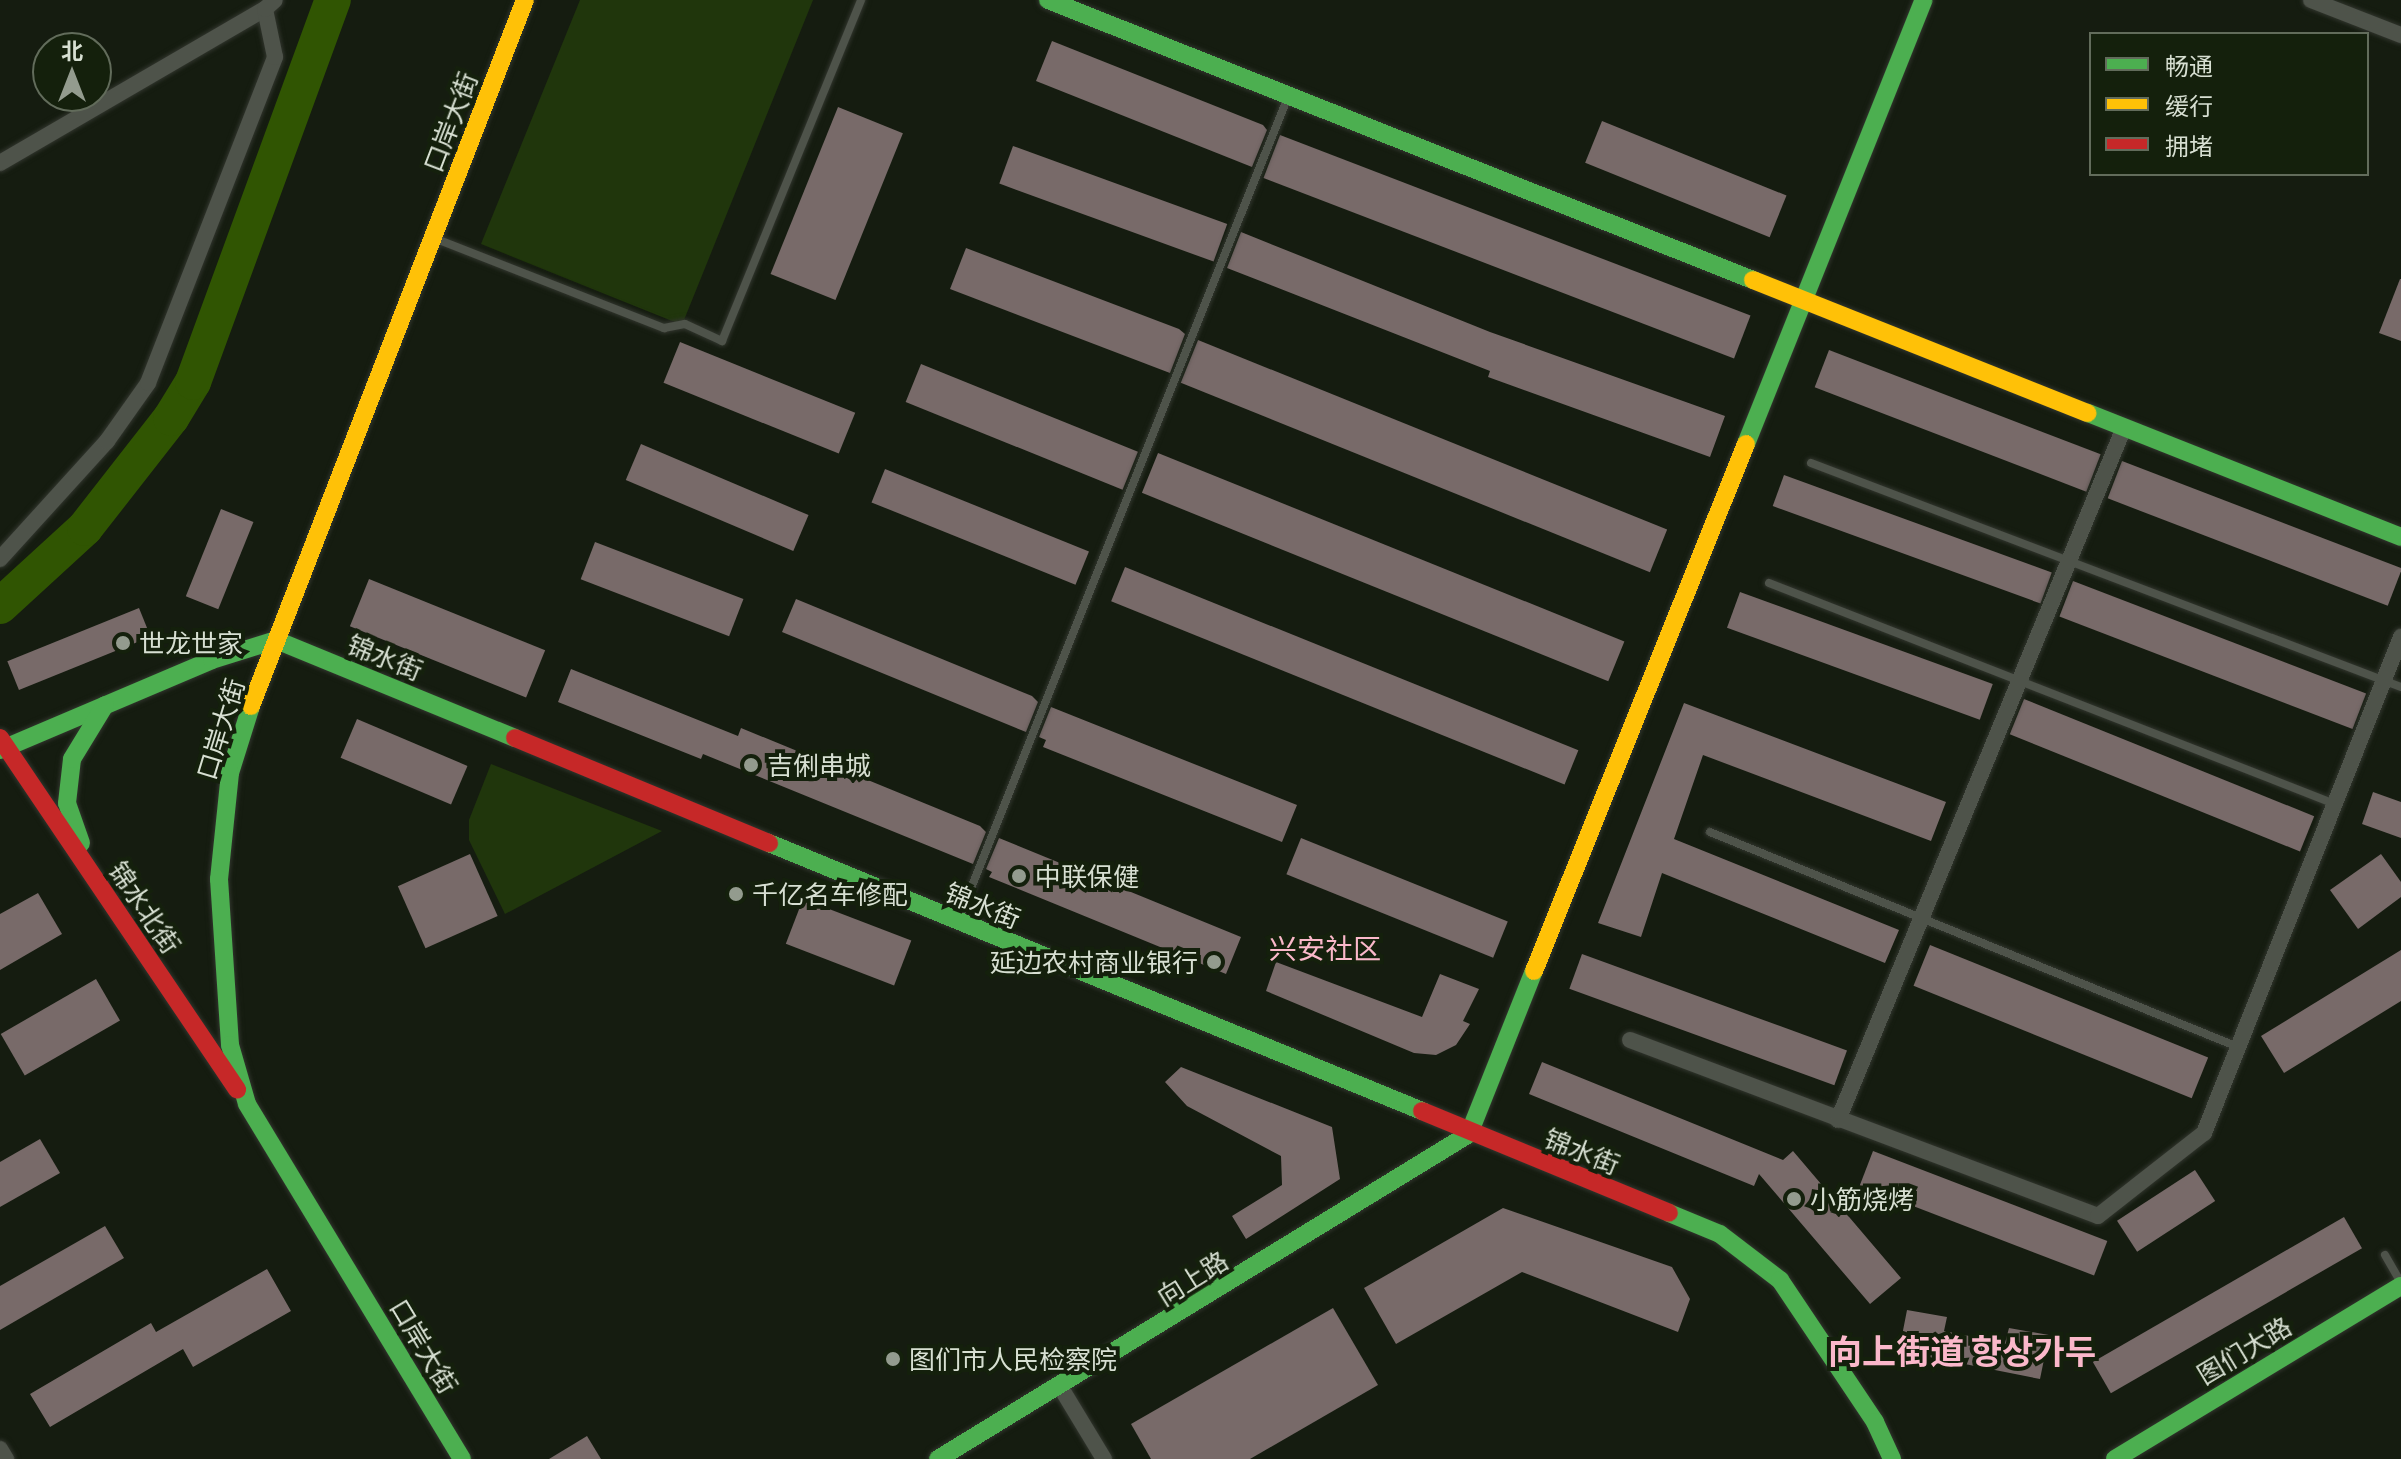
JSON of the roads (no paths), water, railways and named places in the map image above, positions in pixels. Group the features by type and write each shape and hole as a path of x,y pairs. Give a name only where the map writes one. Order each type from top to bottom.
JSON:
{"main road":[{"name":"口岸大街","path":"462,1459 247,1104 230,1045 223,981 222,820 247,716 525,0"},
{"path":"1048,0 1804,297 2123,430 2401,537"},
{"path":"1469,1134 1924,0"},
{"path":"2,745 212,660 276,640"},
{"name":"锦水街","path":"276,640 1469,1134 1720,1234 1780,1280 1875,1422 1892,1459"},
{"path":"90,872 67,803 72,759 105,705"},
{"name":"锦水北街","path":"2,745 247,1104"},
{"name":"向上路","path":"938,1459 1061,1388 1469,1134"},
{"name":"图们大路","path":"2115,1459 2401,1285"}],"street":[{"path":"2311,0 2401,35"},
{"path":"0,163 270,5 275,57 148,383 107,441 0,559"},
{"path":"1838,1120 2123,430"},
{"path":"1630,1040 2098,1216 2204,1133 2401,637"},
{"path":"1061,1388 1104,1459"},
{"path":"0,1449 6,1459"}],"lane":[{"path":"433,238 664,328 685,324 722,341 861,0"},
{"path":"957,922 1289,95"},
{"path":"1811,463 2401,687"},
{"path":"1769,583 2335,804"},
{"path":"1710,832 2238,1047"},
{"path":"2385,1255 2401,1285"}],"waterway":[{"path":"0,606 85,528 171,418 193,382 333,0"}],"place":[{"name":"世龙世家","path":"123,643"},
{"name":"吉俐串城","path":"751,765"},
{"name":"中联保健","path":"1019,876"},
{"name":"千亿名车修配","path":"736,894"},
{"name":"延边农村商业银行","path":"1214,962"},
{"name":"小筋烧烤","path":"1794,1199"},
{"name":"图们市人民检察院","path":"893,1359"}],"district":[{"name":"兴安社区","path":"1325,948"},
{"name":"向上街道 향상가두","path":"1962,1351"}]}
